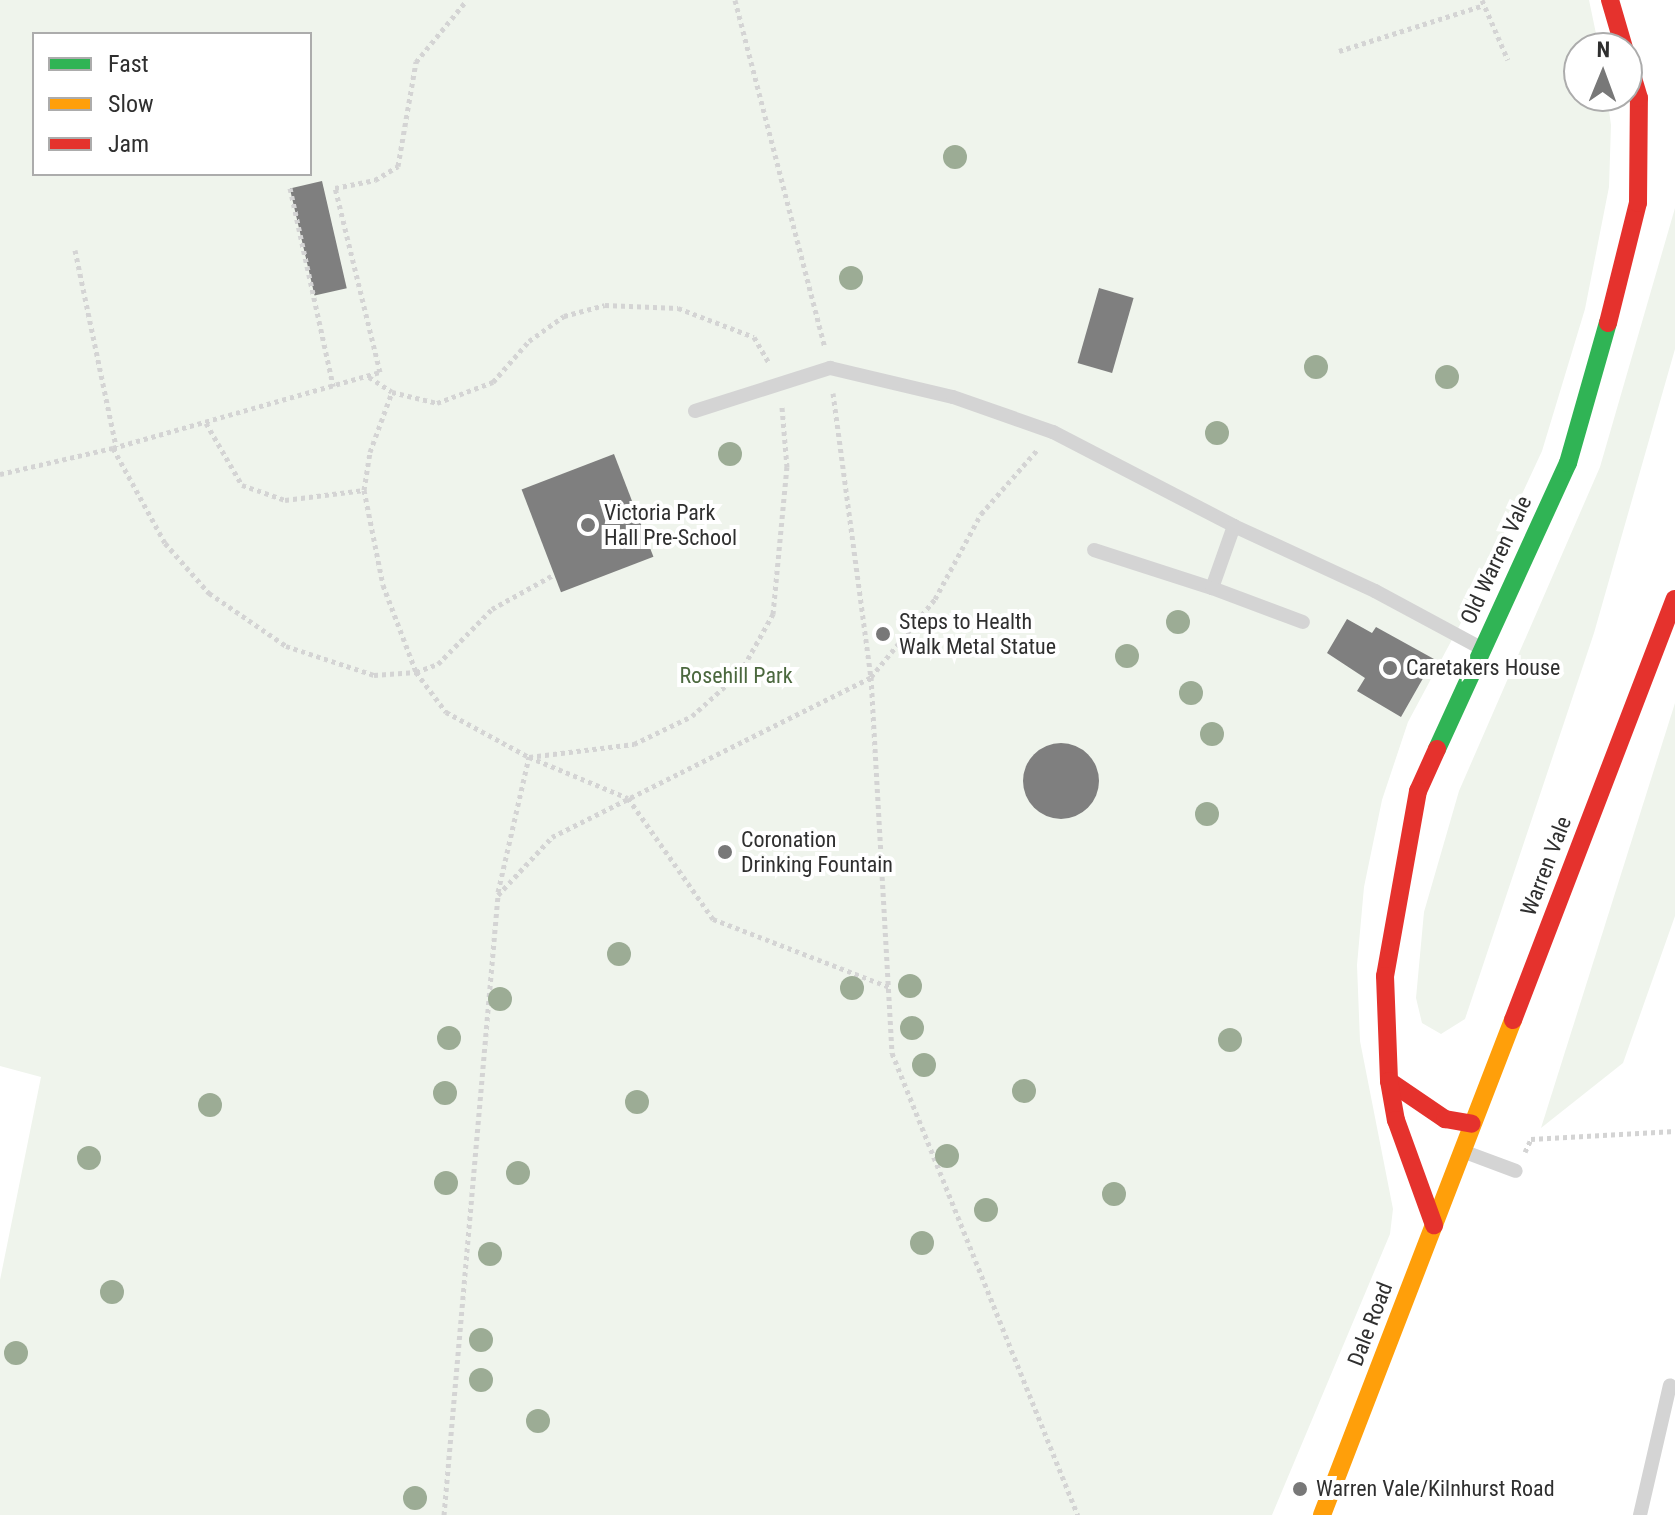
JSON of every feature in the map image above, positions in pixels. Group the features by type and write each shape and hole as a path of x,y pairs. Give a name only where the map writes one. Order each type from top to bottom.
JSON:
{"street":[{"path":"1610,0 1619,32"},
{"name":"Old Warren Vale","path":"1434,1225 1396,1120 1389,1081 1385,976 1418,791 1568,463 1634,217 1638,112"},
{"name":"Warren Vale","path":"1461,1151 1675,599"},
{"path":"1389,1081 1445,1119 1472,1124"},
{"name":"Dale Road","path":"1322,1515 1461,1151"}],"lane":[{"path":"695,411 779,380 830,368 953,397 1053,432 1234,526 1375,591 1481,648"},
{"path":"1212,588 1234,526"},
{"path":"1094,550 1212,588 1303,622"},
{"path":"1461,1151 1516,1171"},
{"path":"1640,1515 1670,1385"}],"path":[{"path":"0,474 115,448 380,372 335,188 375,180 398,166 416,62 467,0"},
{"path":"735,0 830,368 871,677 892,1053 1078,1515"},
{"path":"1339,51 1483,2 1508,60"},
{"path":"290,188 333,386"},
{"path":"75,250 115,448 165,543 209,593 286,646 374,675 416,672 438,664 492,609 553,575"},
{"path":"369,377 392,392 437,403 493,382 529,341 564,316 605,305 678,308 754,337 779,380 787,467 773,614 740,673 692,716 634,744 529,757"},
{"path":"392,392 370,452 364,490 383,585 416,672 446,712 529,757 628,798 713,919 889,987"},
{"path":"206,423 242,485 285,500 364,490"},
{"path":"498,895 552,837 871,677 935,599 981,514 1053,432"},
{"path":"444,1515 498,895 529,757"},
{"path":"1516,1171 1531,1139 1675,1131"}],"green space":[{"name":"Rosehill Park","path":"0,0 1589,0 1596,32 1563,32 1563,112 1609,112 1611,125 1609,187 1585,309 1542,451 1471,604 1408,722 1382,800 1364,887 1357,965 1360,1041 1393,1209 1390,1234 1272,1515 0,1515 0,1280 41,1077 0,1066"},
{"path":"1675,208 1675,349 1594,633 1465,1019 1441,1034 1422,1023 1416,998 1424,912 1459,791 1600,467"},
{"path":"1675,703 1675,916 1623,1063 1541,1128"}],"building":[{"path":"322,181 347,288 315,296 290,188"},
{"path":"1099,288 1134,298 1112,373 1078,363"},
{"name":"Victoria Park Hall Pre-School","path":"614,454 653,557 561,592 522,489"},
{"name":"Caretakers House","path":"1347,619 1372,633 1376,627 1434,659 1401,717 1357,691 1365,678 1327,653"},
{"path":"1061,743 1076,746 1088,754 1096,766 1099,781 1096,796 1088,808 1076,816 1061,819 1046,816 1034,808 1026,796 1023,781 1026,766 1034,754 1046,746"}],"traffic: fast":[{"path":"1437,749 1568,463 1608,323"}],"traffic: slow":[{"path":"1322,1515 1513,1020"}],"traffic: jam":[{"path":"1610,0 1619,32"},
{"path":"1608,323 1638,203 1639,112"},
{"path":"1513,1020 1675,599"},
{"path":"1437,749 1418,791 1385,976 1389,1081 1445,1119 1472,1124"},
{"path":"1389,1081 1396,1120 1434,1225"}],"place":[{"name":"Victoria Park Hall Pre-School","path":"588,525"},
{"name":"Steps to Health Walk Metal Statue","path":"883,634"},
{"name":"Caretakers House","path":"1390,668"},
{"name":"Coronation Drinking Fountain","path":"725,852"},
{"name":"Warren Vale/Kilnhurst Road","path":"1300,1489"}]}
